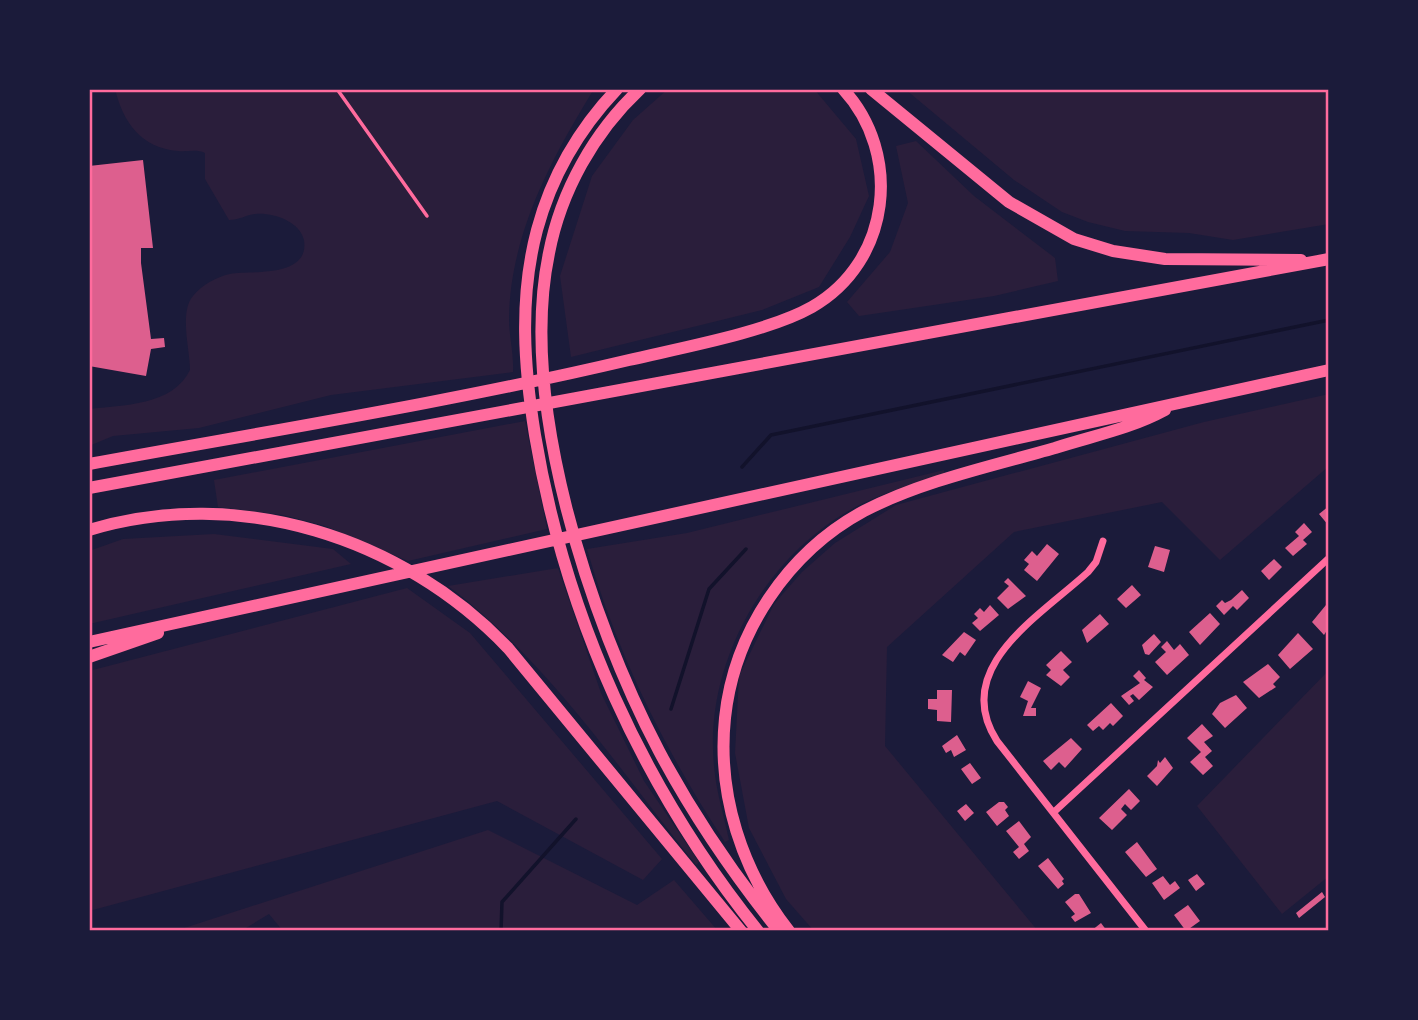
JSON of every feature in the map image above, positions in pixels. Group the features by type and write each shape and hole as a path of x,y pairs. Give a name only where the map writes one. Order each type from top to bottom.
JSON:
{"highway":[{"path":"617,89 573,146 544,208 528,276 525,340 538,453 567,571 604,672 645,760 696,846 758,931"},
{"path":"640,89 599,136 566,197 548,255 543,337 555,444 584,568 617,660 659,750 715,843 779,931"},
{"path":"89,464 578,372 774,323 810,308 837,289 859,264 874,234 879,212 881,178 875,141 862,113 843,89"},
{"path":"871,89 1009,202 1074,239 1113,251 1165,258 1211,261 1275,258 1324,260"},
{"path":"89,488 1324,260"},
{"path":"89,642 1329,370"},
{"path":"789,931 760,888 741,847 729,801 724,751 726,710 735,667 752,627 777,586 824,538 879,504 993,466 1126,428 1176,403"},
{"path":"89,530 155,517 237,515 311,529 375,552 438,588 471,612 508,648 741,931"},
{"path":"89,657 183,622"}],"street":[{"path":"1103,541 1096,562 1088,572 998,655 985,682 984,712 989,727 1146,931"},
{"path":"1054,812 1329,558"}],"lane":[{"path":"337,89 426,216"}],"shaded area":[{"path":"115,89 594,89 548,170 525,228 511,288 509,319 513,372 331,395 199,428 113,436 89,446 89,409 145,402 172,391 182,382 190,370 187,312 193,296 201,288 230,274 288,267 298,261 303,252 304,240 297,228 277,216 262,214 229,220 205,179 205,153 165,149 144,139 123,112"},
{"path":"668,89 814,89 856,139 869,196 850,237 819,287 762,310 571,357 560,276 592,176 633,120"},
{"path":"905,89 1329,89 1329,224 1233,240 1189,233 1125,231 1088,222 1062,212 1014,180"},
{"path":"916,141 974,196 1055,258 1058,281 994,296 859,316 847,302 890,252 908,203 896,146"},
{"path":"1329,394 1329,466 1220,560 1162,502 1014,532 887,647 885,746 1038,931 814,931 786,899 749,828 735,753 739,676 774,604 802,572 835,543 896,505 1204,422"},
{"path":"525,421 547,529 408,561 325,526 283,515 218,507 214,480"},
{"path":"944,470 945,474 869,500 815,534 788,560 764,589 744,621 718,692 713,729 715,775 729,840 725,842 682,773 645,701 613,626 587,549 687,533"},
{"path":"214,534 333,549 351,564 89,624 89,551 123,539"},
{"path":"558,568 601,693 644,781 699,862 696,865 550,681 484,615 448,586"},
{"path":"407,588 470,633 662,859 643,880 497,801 89,911 89,671"},
{"path":"1329,670 1329,876 1282,914 1197,806"},
{"path":"488,830 637,905 674,880 718,931 283,931 269,914 241,931 175,931"}],"building":[{"path":"143,160 153,248 141,248 141,263 151,339 164,338 165,347 151,349 146,376 89,366 89,166"},
{"path":"1329,506 1329,526 1319,514"},
{"path":"1304,523 1312,532 1303,540 1307,544 1293,556 1285,548 1299,536 1295,532"},
{"path":"1047,544 1059,554 1037,581 1024,570 1029,564 1024,560 1032,551 1037,556"},
{"path":"1155,546 1170,550 1164,572 1148,567"},
{"path":"1274,559 1282,567 1269,580 1261,571"},
{"path":"1008,578 1026,596 1008,609 997,598 1009,586 1004,582"},
{"path":"1132,585 1141,595 1126,608 1117,599"},
{"path":"1242,590 1249,598 1237,610 1233,606 1224,615 1216,606 1222,600 1225,603 1231,600"},
{"path":"990,605 999,615 980,631 972,623 978,618 974,614 980,608 984,612"},
{"path":"1326,605 1329,606 1329,627 1324,635 1312,622"},
{"path":"1210,613 1220,624 1200,645 1189,632"},
{"path":"1100,614 1109,624 1087,643 1082,630"},
{"path":"964,632 976,640 965,656 960,652 953,662 942,655"},
{"path":"1298,633 1313,649 1290,669 1278,655"},
{"path":"1154,634 1161,642 1149,655 1145,654 1142,645"},
{"path":"1167,641 1174,650 1180,644 1189,655 1167,675 1155,662 1166,652 1161,647"},
{"path":"1061,651 1072,662 1063,670 1070,677 1061,686 1046,675 1051,670 1046,665"},
{"path":"1268,664 1280,677 1273,684 1276,687 1259,698 1243,682"},
{"path":"1139,670 1146,678 1144,680 1153,687 1139,700 1133,694 1130,696 1134,701 1129,705 1121,696 1140,683 1133,676"},
{"path":"1028,681 1041,688 1031,708 1036,708 1036,716 1023,716 1028,701 1020,697"},
{"path":"937,690 952,690 951,722 937,721 937,710 928,709 928,699 937,699"},
{"path":"1236,695 1247,708 1225,728 1212,714 1220,703"},
{"path":"1111,703 1123,716 1113,726 1110,723 1103,730 1099,726 1093,731 1087,725"},
{"path":"1202,724 1213,736 1204,742 1212,751 1205,757 1213,766 1203,775 1190,762 1201,752 1187,738"},
{"path":"957,735 966,750 954,757 951,750 946,753 942,746"},
{"path":"1071,738 1082,749 1065,768 1059,762 1051,770 1043,761"},
{"path":"1165,757 1173,768 1157,786 1147,776 1157,766 1158,760 1160,763"},
{"path":"970,763 981,778 972,784 961,769"},
{"path":"1129,789 1140,801 1131,810 1125,804 1121,809 1127,815 1112,830 1099,818"},
{"path":"999,802 1004,802 1008,807 1005,810 1009,816 997,826 986,812"},
{"path":"966,804 974,813 965,821 957,811"},
{"path":"1019,821 1031,837 1024,844 1029,851 1019,859 1013,852 1019,847 1006,831"},
{"path":"1137,842 1157,869 1146,877 1125,852"},
{"path":"1048,858 1064,879 1064,884 1058,889 1038,866"},
{"path":"1197,874 1205,884 1196,891 1188,880"},
{"path":"1163,876 1170,885 1175,881 1180,888 1164,900 1152,883"},
{"path":"1322,892 1325,897 1299,918 1296,913"},
{"path":"1079,894 1091,913 1075,922 1071,917 1075,914 1065,902"},
{"path":"1188,905 1200,921 1186,931 1174,915"},
{"path":"1101,923 1107,931 1091,931"}],"waterway":[{"path":"742,467 771,435 1329,320"},
{"path":"671,709 709,589 746,549"},
{"path":"501,931 502,902 576,819"}]}
